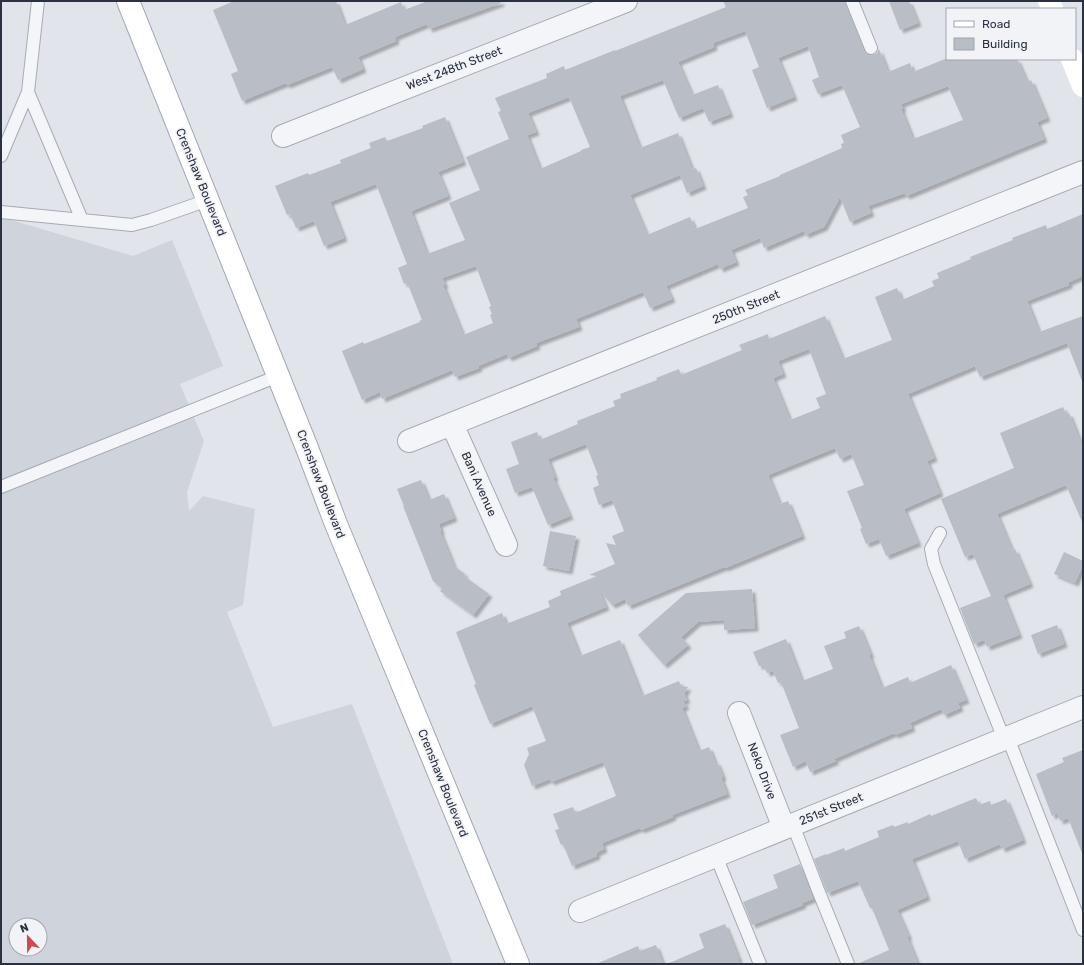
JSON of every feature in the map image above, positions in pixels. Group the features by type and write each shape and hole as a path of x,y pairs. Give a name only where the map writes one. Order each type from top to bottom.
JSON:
{"main road":[{"name":"Crenshaw Boulevard","path":"128,1 342,539 518,964"},
{"path":"1072,60 1083,86"}],"street":[{"name":"West 248th Street","path":"283,136 626,1"},
{"name":"250th Street","path":"409,442 1083,172"},
{"name":"Bani Avenue","path":"452,424 506,545"},
{"name":"251st Street","path":"580,911 1083,707"},
{"name":"Neko Drive","path":"739,713 789,827"}],"lane":[{"path":"1,156 28,92 38,1"},
{"path":"852,1 871,48"},
{"path":"28,92 82,220"},
{"path":"1,212 132,225 208,200"},
{"path":"1,487 278,376"},
{"path":"940,533 931,549 934,564 1083,930"},
{"path":"789,827 818,890 848,964"},
{"path":"716,856 760,964"}],"shaded area":[{"path":"1,217 133,256 172,240 223,366 180,384 204,441 187,492 189,511 203,496 255,509 243,605 227,612 273,727 352,704 453,964 1,964"}],"building":[{"path":"234,1 336,1 345,25 401,2 404,10 428,1 501,1 501,3 429,29 427,24 395,37 396,41 358,57 363,69 338,80 332,67 287,85 286,83 242,101 231,74 238,71 213,10"},
{"path":"723,1 845,1 864,51 867,54 873,55 877,53 879,49 888,72 910,63 913,72 945,59 1017,60 1027,82 1031,80 1047,118 1037,122 1044,139 906,196 905,193 868,206 871,213 850,222 840,197 824,227 805,235 804,231 764,248 760,238 731,250 736,262 720,269 718,264 666,286 672,299 650,308 643,292 576,319 579,327 536,343 537,346 508,358 507,354 478,366 479,368 455,377 452,370 382,399 380,392 362,400 342,351 363,342 364,344 422,320 407,282 404,284 398,268 407,264 376,184 330,202 344,238 324,246 314,221 296,228 290,214 287,215 275,186 308,173 309,175 341,163 340,160 371,148 369,143 385,137 387,141 423,128 422,126 445,117 463,162 438,172 448,196 411,211 427,254 465,240 449,203 480,190 466,157 509,139 498,112 501,111 495,98 547,78 546,74 564,66 565,70 726,7","holes":["745,31 759,67 752,70 767,108 794,97 778,58 808,46 819,77 812,80 818,94 842,85 860,127 841,135 844,143 841,144 842,148 745,190 748,195 743,197 748,208 695,229 690,217 647,235 630,195 680,175 687,193 703,186 696,168 692,169 678,133 640,148 620,96 663,80 679,118 703,108 709,122 730,114 718,85 692,95 678,62 714,47 713,43","948,86 963,120 913,139 901,109 903,109 901,104","569,97 590,147 540,169 527,135 536,132 528,113","476,266 491,306 489,307 492,314 490,315 493,323 463,335 443,285 445,285 442,278"]},
{"path":"889,1 909,1 918,23 900,30"},
{"path":"1083,214 1083,276 1069,282 1069,285 1027,301 1039,332 1083,316 1083,381 1067,343 980,377 975,366 908,394 934,458 927,461 940,493 904,509 918,543 886,556 879,539 866,544 860,529 862,528 847,491 864,485 851,454 840,459 835,448 768,475 780,504 788,501 802,536 628,606 625,599 612,605 599,590 606,607 567,623 580,656 620,640 642,696 679,681 681,686 688,687 684,693 687,700 683,701 686,706 682,708 699,751 709,747 715,762 717,762 723,777 721,778 727,794 672,815 673,817 641,830 640,828 602,843 604,849 596,853 597,856 572,866 563,844 561,845 555,830 559,829 553,814 573,807 575,813 616,796 603,762 551,782 550,779 532,786 524,765 529,754 527,748 546,741 532,706 490,724 474,685 476,684 456,632 502,613 506,624 550,607 548,601 561,595 560,591 597,576 589,575 615,564 606,543 616,545 612,536 624,531 612,500 599,505 593,488 599,485 596,476 598,475 586,444 548,459 555,478 553,478 570,516 548,525 532,487 515,493 506,469 519,464 511,442 537,432 540,440 578,424 577,421 615,406 613,401 621,398 620,394 657,380 656,378 679,369 681,375 742,350 739,345 768,334 769,339 825,316 843,359 892,340 875,297 897,288 902,300 934,286 932,281 939,278 937,273 971,259 970,257 1013,240 1012,238 1046,225 1047,229","holes":["809,349 826,394 816,398 820,408 790,420 773,378 783,374 778,361"]},
{"path":"1063,407 1066,414 1069,413 1083,449 1083,524 1066,485 997,514 1012,550 1015,549 1030,584 1003,595 1019,635 987,647 984,640 974,644 960,608 991,596 973,554 965,557 941,499 1014,468 1000,433"},
{"path":"421,480 429,500 444,494 454,518 439,524 440,532 454,566 465,574 464,576 489,594 473,615 440,591 442,588 433,581 403,506 397,489"},
{"path":"550,531 576,536 569,571 543,566"},
{"path":"1064,552 1083,561 1083,565 1075,583 1054,574"},
{"path":"752,589 755,628 724,630 724,620 698,622 681,637 688,645 664,665 638,635 686,593"},
{"path":"1057,625 1064,644 1038,654 1031,635"},
{"path":"859,626 882,688 908,677 910,683 951,665 966,700 958,703 960,708 944,715 941,709 910,723 912,728 895,735 894,733 834,759 836,761 810,772 806,761 793,767 780,735 799,728 781,682 778,683 773,671 767,673 763,665 759,666 753,652 786,639 802,681 833,669 824,646 846,638 844,632"},
{"path":"1083,750 1082,853 1068,818 1060,821 1057,813 1052,816 1036,774 1064,762 1062,758"},
{"path":"976,798 979,805 990,801 991,805 1006,799 1023,840 1002,849 1000,844 965,859 958,841 912,859 927,897 897,910 909,937 907,937 918,964 857,964 889,950 872,908 870,908 858,881 827,893 814,859 844,848 845,851 879,837 877,831 893,825 894,827 908,822 908,824 930,814 931,816"},
{"path":"800,864 813,899 802,903 803,905 752,925 743,902 778,888 773,875"},
{"path":"725,924 740,964 667,964 704,948 699,934"},
{"path":"656,945 663,964 596,964 638,946 640,951"}]}
